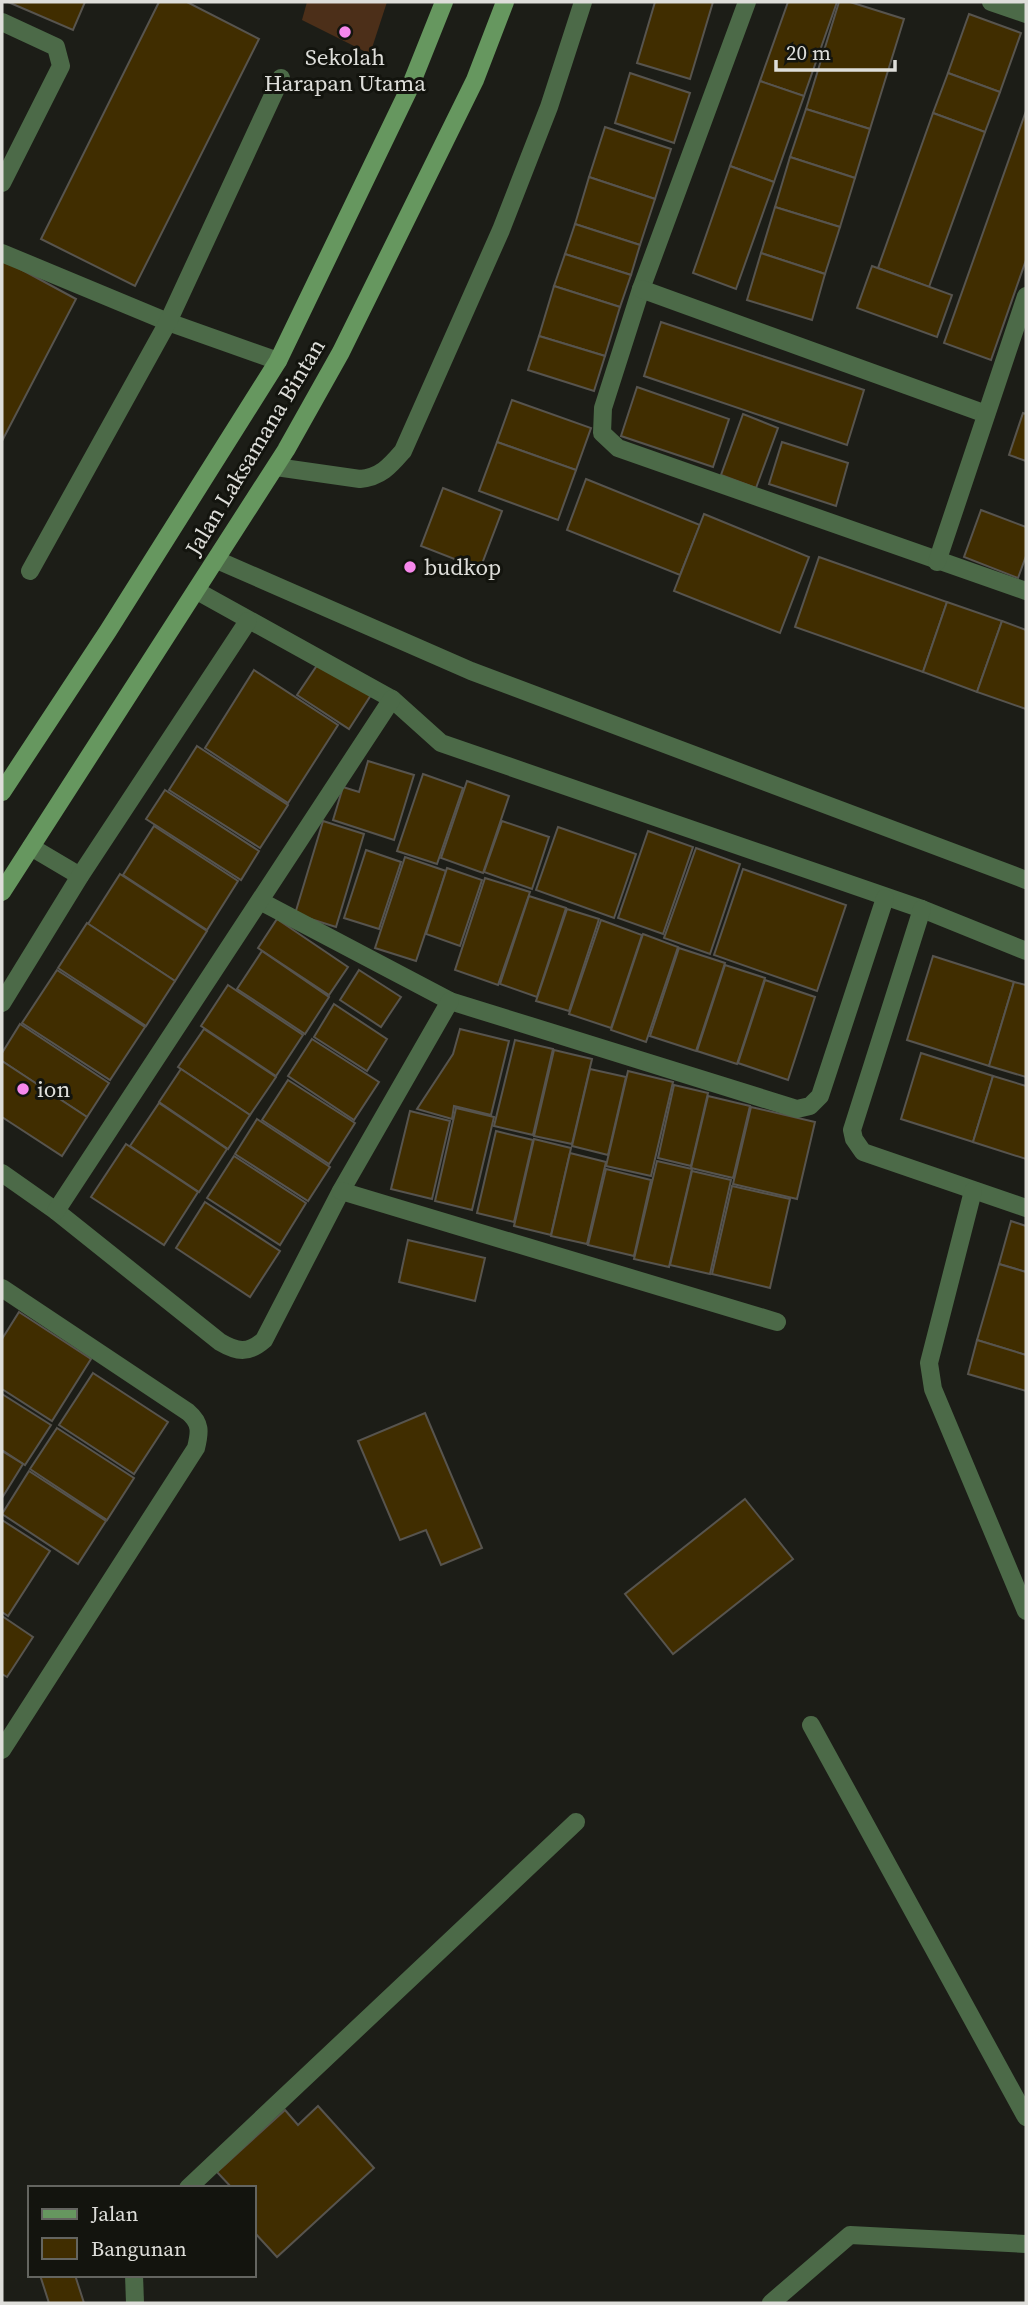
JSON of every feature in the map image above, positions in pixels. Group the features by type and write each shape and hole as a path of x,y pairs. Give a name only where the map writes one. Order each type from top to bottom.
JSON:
{"main road":[{"name":"Jalan Laksamana Bintan","path":"2,792 108,631 278,361 410,87 444,2"},
{"name":"Jalan Laksamana Bintan","path":"2,892 276,467 341,352 457,117 505,2"}],"street":[{"path":"276,467 372,478 388,468 403,451 501,230 549,107 583,2"},
{"path":"747,2 641,289 603,408 600,424 608,442 1026,592"},
{"path":"991,2 1026,14"},
{"path":"2,22 56,47 61,59 61,66 2,183"},
{"path":"30,571 167,322 281,78"},
{"path":"2,253 167,322 278,361"},
{"path":"641,289 986,414"},
{"path":"937,562 1026,296"},
{"path":"217,559 471,671 1026,880"},
{"path":"197,592 392,699 441,743 922,909 1026,951"},
{"path":"2,1003 80,876 248,621"},
{"path":"55,1211 392,699"},
{"path":"31,847 80,876"},
{"path":"260,901 450,1001 797,1109 810,1106 820,1096 885,898"},
{"path":"922,909 852,1130 854,1139 863,1152 1026,1208"},
{"path":"2,1173 55,1211 220,1342 234,1350 245,1351 264,1340 341,1191 450,1001"},
{"path":"341,1191 777,1322"},
{"path":"973,1191 929,1363 933,1389 1026,1611"},
{"path":"2,1751 196,1448 200,1434 199,1425 188,1412 4,1294"},
{"path":"811,1725 1026,2117"},
{"path":"190,2186 576,1822"},
{"path":"771,2303 850,2235 1026,2244"},
{"path":"134,2277 135,2303"}],"shaded area":[{"path":"307,2 387,2 370,54 302,20"}],"building":[{"path":"8,2 85,2 73,30"},
{"path":"159,2 187,2 259,39 135,286 41,239"},
{"path":"655,2 713,2 690,79 637,63"},
{"path":"788,2 837,2 804,96 760,81"},
{"path":"839,2 850,2 904,19 870,129 806,109"},
{"path":"969,14 1021,33 1000,92 948,73"},
{"path":"630,73 690,93 674,143 615,123"},
{"path":"948,73 1000,92 985,132 933,113"},
{"path":"760,81 804,96 774,182 730,166"},
{"path":"806,109 870,129 855,178 790,157"},
{"path":"1026,111 1026,260 991,360 944,343"},
{"path":"933,113 985,132 929,287 878,268"},
{"path":"605,127 671,149 655,199 589,177"},
{"path":"790,157 855,178 840,227 775,207"},
{"path":"730,166 774,182 736,289 693,273"},
{"path":"589,177 655,199 640,245 575,224"},
{"path":"775,207 840,227 825,274 761,253"},
{"path":"575,224 640,245 631,275 565,254"},
{"path":"761,253 825,274 812,320 747,300"},
{"path":"565,254 631,275 620,307 554,286"},
{"path":"2,259 76,299 2,441"},
{"path":"872,266 952,295 937,337 857,308"},
{"path":"554,286 620,307 605,356 539,336"},
{"path":"661,322 864,390 847,445 644,376"},
{"path":"539,336 605,356 594,391 528,370"},
{"path":"637,387 729,419 713,467 621,436"},
{"path":"512,400 591,428 576,470 497,442"},
{"path":"1023,413 1026,414 1026,461 1009,455"},
{"path":"743,414 778,428 756,488 721,475"},
{"path":"497,442 576,470 558,520 479,491"},
{"path":"782,442 848,463 836,506 769,484"},
{"path":"586,479 700,525 680,575 567,530"},
{"path":"443,488 502,511 480,569 421,546"},
{"path":"981,510 1026,527 1026,556 1018,578 964,557"},
{"path":"704,514 809,557 780,633 674,591"},
{"path":"819,557 947,602 923,672 795,627"},
{"path":"947,602 1002,621 977,692 923,672"},
{"path":"1002,621 1026,630 1026,709 977,692"},
{"path":"320,661 371,695 349,729 297,695"},
{"path":"254,670 338,725 288,803 205,748"},
{"path":"197,746 288,805 260,848 169,790"},
{"path":"368,761 414,775 394,840 333,820 343,787 359,792"},
{"path":"423,774 463,788 437,864 397,851"},
{"path":"467,781 509,796 483,873 441,858"},
{"path":"165,790 259,851 241,880 146,819"},
{"path":"323,821 364,834 336,927 295,914"},
{"path":"502,821 549,837 532,889 484,872"},
{"path":"154,826 238,881 207,930 123,875"},
{"path":"558,827 636,854 614,918 536,890"},
{"path":"648,831 693,847 663,934 618,918"},
{"path":"696,848 740,864 710,954 664,938"},
{"path":"366,850 401,862 379,929 344,918"},
{"path":"405,857 446,871 416,961 375,948"},
{"path":"447,868 482,880 460,946 426,934"},
{"path":"743,869 846,905 817,991 714,955"},
{"path":"120,874 207,931 175,981 88,924"},
{"path":"485,878 530,892 498,985 455,970"},
{"path":"529,896 566,908 537,997 500,984"},
{"path":"567,909 599,919 569,1011 536,1001"},
{"path":"277,919 348,967 329,995 258,948"},
{"path":"601,920 642,935 611,1028 569,1014"},
{"path":"87,923 175,981 146,1026 58,968"},
{"path":"643,934 678,947 646,1042 611,1030"},
{"path":"679,948 725,963 696,1051 650,1036"},
{"path":"262,951 329,997 305,1034 237,989"},
{"path":"933,956 1014,982 989,1066 907,1040"},
{"path":"725,965 765,978 737,1064 697,1051"},
{"path":"57,970 145,1027 110,1080 22,1023"},
{"path":"359,970 401,997 381,1027 340,1000"},
{"path":"765,980 815,997 788,1080 738,1063"},
{"path":"1014,982 1026,985 1026,1077 989,1066"},
{"path":"228,985 303,1035 276,1076 201,1026"},
{"path":"334,1004 387,1039 367,1071 314,1037"},
{"path":"20,1024 109,1083 87,1117 2,1061 2,1053"},
{"path":"204,1029 276,1077 250,1115 178,1067"},
{"path":"460,1029 509,1041 491,1115 454,1106 452,1119 417,1109 453,1054"},
{"path":"312,1039 379,1082 354,1120 288,1076"},
{"path":"515,1040 553,1049 533,1135 494,1126"},
{"path":"554,1050 592,1059 572,1144 534,1136"},
{"path":"921,1053 993,1076 973,1142 901,1119"},
{"name":"ion","path":"2,1061 87,1117 62,1156 2,1117"},
{"path":"181,1069 250,1115 228,1149 159,1102"},
{"path":"590,1069 626,1077 608,1155 572,1146"},
{"path":"628,1071 673,1082 651,1176 606,1166"},
{"path":"993,1076 1026,1086 1026,1159 973,1142"},
{"path":"288,1080 355,1123 329,1164 262,1120"},
{"path":"674,1085 708,1093 691,1166 658,1158"},
{"path":"708,1096 750,1106 733,1178 691,1168"},
{"path":"159,1103 227,1149 199,1192 130,1146"},
{"path":"751,1107 815,1122 797,1199 733,1184"},
{"path":"456,1108 494,1117 472,1210 435,1201"},
{"path":"410,1111 450,1121 432,1199 391,1189"},
{"path":"257,1119 330,1167 308,1201 235,1154"},
{"path":"496,1131 533,1140 514,1222 477,1213"},
{"path":"534,1139 571,1148 551,1235 514,1226"},
{"path":"126,1144 198,1192 164,1245 91,1197"},
{"path":"570,1153 606,1162 587,1244 551,1236"},
{"path":"234,1156 306,1203 280,1245 207,1198"},
{"path":"657,1161 692,1169 669,1267 634,1259"},
{"path":"606,1169 651,1180 634,1256 588,1245"},
{"path":"692,1171 731,1180 710,1274 670,1265"},
{"path":"732,1186 790,1199 770,1288 712,1274"},
{"path":"205,1202 280,1251 250,1297 176,1248"},
{"path":"1011,1221 1026,1226 1026,1272 999,1264"},
{"path":"408,1240 485,1258 475,1301 399,1282"},
{"path":"999,1264 1026,1272 1026,1355 977,1340"},
{"path":"19,1312 91,1359 52,1421 2,1389 2,1339"},
{"path":"977,1340 1026,1355 1026,1391 968,1374"},
{"path":"93,1373 168,1422 134,1474 59,1425"},
{"path":"2,1394 51,1425 25,1465 2,1450"},
{"path":"425,1413 482,1548 441,1565 426,1530 400,1540 358,1441"},
{"path":"57,1428 134,1478 107,1520 30,1469"},
{"path":"2,1451 23,1464 2,1498"},
{"path":"29,1471 106,1521 78,1564 2,1514"},
{"path":"745,1499 793,1559 673,1654 625,1594"},
{"path":"2,1520 50,1551 8,1616 2,1612"},
{"path":"2,1616 33,1637 7,1677 2,1674"},
{"path":"318,2106 374,2168 277,2257 256,2234 256,2186 230,2186 217,2172 285,2110 298,2125"},
{"path":"41,2277 76,2277 84,2303 49,2303"}],"place":[{"name":"Sekolah Harapan Utama","path":"345,32"},
{"name":"budkop","path":"410,567"},
{"name":"ion","path":"23,1089"}]}
